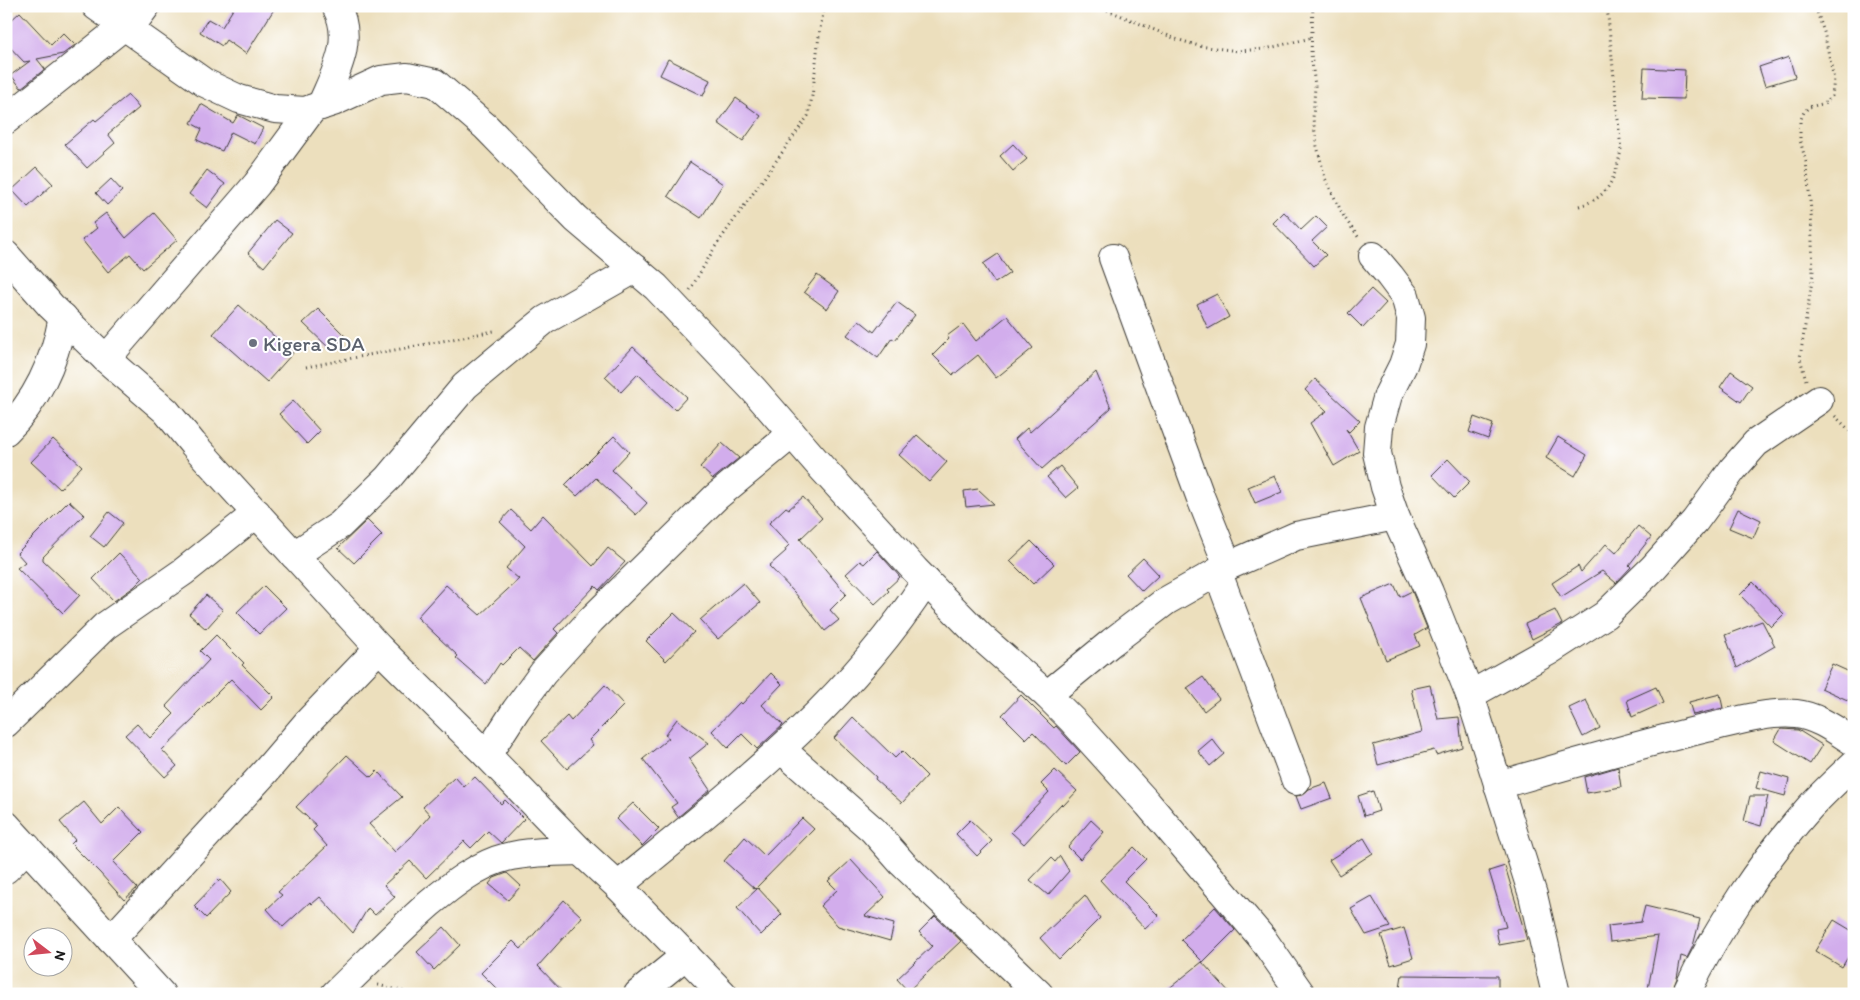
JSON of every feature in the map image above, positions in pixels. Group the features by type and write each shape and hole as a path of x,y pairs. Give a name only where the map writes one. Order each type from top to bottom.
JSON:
{"street":[{"path":"96,6 205,83 239,99 275,109 305,111 381,80 407,77 435,83 486,127 576,219 656,287 754,390 820,467 926,581 981,637 1047,696 1148,804 1262,938 1301,994"},
{"path":"6,120 127,28 146,6"},
{"path":"106,359 257,184 317,107 342,56 345,36 340,12 336,6"},
{"path":"6,255 63,317 106,359 166,411 193,444 379,648 580,851 618,886 723,994"},
{"path":"1373,256 1405,296 1412,318 1410,344 1403,365 1388,395 1379,427 1378,453 1386,487 1395,516 1430,592 1470,694 1533,895 1556,994"},
{"path":"1113,258 1197,487 1223,569 1296,781"},
{"path":"294,555 340,524 388,478 465,386 500,356 546,320 635,269"},
{"path":"6,431 16,421 35,395 49,369 58,343 63,317"},
{"path":"1470,694 1549,651 1605,614 1653,568 1689,528 1733,469 1756,442 1819,400"},
{"path":"487,755 543,673 591,620 716,496 792,434"},
{"path":"6,723 105,626 183,572 257,513"},
{"path":"1047,696 1112,642 1166,601 1223,569 1296,536 1395,516"},
{"path":"618,886 780,749 837,695 877,649 908,609 926,581"},
{"path":"111,940 266,771 307,722 379,648"},
{"path":"1498,785 1671,737 1776,714 1797,714 1816,720 1854,742"},
{"path":"780,749 873,830 902,864 1038,994"},
{"path":"1686,994 1722,928 1770,856 1810,807 1854,764"},
{"path":"6,825 161,994"},
{"path":"6,869 26,847"},
{"path":"343,986 394,934 444,892 473,872 489,863 507,857 580,851"},
{"path":"638,994 686,955"}],"path":[{"path":"678,311 715,247 808,116 812,101 817,48 825,6"},
{"path":"1098,6 1176,39 1200,46 1238,51 1265,49 1312,38"},
{"path":"1313,6 1314,119 1317,146 1325,178 1344,218 1373,256"},
{"path":"1579,206 1589,204 1607,191 1616,172 1621,150 1607,6"},
{"path":"1815,6 1824,32 1834,79 1832,96 1826,103 1809,107 1804,112 1800,121 1800,140 1806,162 1811,210 1812,274 1800,358 1803,374 1819,400 1854,435"},
{"path":"306,367 502,329"},
{"path":"343,986 413,994"}],"building":[{"path":"235,6 276,6 246,54 226,40 222,46 200,32 208,19 222,27"},
{"path":"20,12 51,45 63,33 75,45 63,54 37,59 45,69 21,88 11,75 30,61 24,62 6,43 6,25"},
{"path":"1789,57 1795,77 1765,86 1759,67"},
{"path":"668,59 710,80 703,96 660,75"},
{"path":"1644,68 1685,70 1684,99 1642,98"},
{"path":"128,95 139,108 108,134 115,143 87,168 65,144 94,119 96,121"},
{"path":"736,98 761,116 743,141 718,123"},
{"path":"201,104 233,123 238,115 263,128 255,144 231,132 222,151 197,140 202,129 191,123"},
{"path":"1013,144 1027,159 1013,171 1000,156"},
{"path":"690,162 723,184 701,218 668,196"},
{"path":"37,167 53,184 28,207 12,190"},
{"path":"207,170 225,184 207,208 189,194"},
{"path":"111,179 122,191 107,205 96,193"},
{"path":"1284,212 1301,230 1316,216 1327,227 1312,241 1326,255 1314,266 1273,223"},
{"path":"106,213 126,238 154,213 177,240 143,269 130,254 108,272 82,240 97,228 93,223"},
{"path":"275,220 292,233 264,267 248,253"},
{"path":"998,254 1010,273 995,283 983,264"},
{"path":"817,275 839,291 827,309 804,292"},
{"path":"1371,289 1386,303 1363,328 1348,313"},
{"path":"1217,294 1229,317 1208,329 1197,304"},
{"path":"897,302 915,315 895,340 892,338 878,358 847,335 859,320 874,332"},
{"name":"Kigera SDA","path":"239,305 293,353 267,382 213,334"},
{"path":"318,309 345,336 331,350 303,323"},
{"path":"1007,316 1033,348 996,378 978,355 953,375 933,355 949,339 947,336 963,324 976,341"},
{"path":"633,347 687,397 675,410 638,374 621,392 605,377"},
{"path":"1731,371 1752,386 1741,402 1720,387"},
{"path":"1096,372 1111,408 1042,469 1015,439 1027,428 1030,432"},
{"path":"1315,379 1360,421 1349,432 1346,429 1359,451 1334,466 1310,423 1327,411 1305,390"},
{"path":"293,401 320,431 307,444 279,414"},
{"path":"1474,417 1493,424 1488,439 1469,432"},
{"path":"917,435 947,462 929,482 899,455"},
{"path":"614,436 629,452 612,470 647,503 636,515 596,478 577,496 565,485"},
{"path":"1558,437 1587,455 1575,476 1546,458"},
{"path":"53,439 82,466 60,489 31,462"},
{"path":"722,443 739,458 713,479 700,467"},
{"path":"1448,459 1470,482 1454,498 1432,475"},
{"path":"1060,466 1078,488 1066,498 1047,477"},
{"path":"1275,476 1282,492 1255,503 1248,487"},
{"path":"978,489 994,504 966,507 964,491"},
{"path":"803,497 822,518 800,539 846,594 830,610 839,620 825,631 795,593 769,566 786,551 785,549 789,545 769,523 786,507 789,509"},
{"path":"69,501 84,515 43,557 43,560 80,595 63,613 17,568 25,562 17,553"},
{"path":"1738,509 1761,520 1753,538 1729,528"},
{"path":"511,510 531,529 543,515 593,566 608,548 625,562 599,590 595,586 554,629 558,633 533,661 519,648 502,665 500,663 486,684 456,658 458,656 417,617 446,585 480,615 519,579 506,568 525,546 500,522"},
{"path":"109,512 123,523 104,547 90,536"},
{"path":"367,520 382,535 354,563 338,548"},
{"path":"1638,526 1651,537 1629,565 1631,567 1616,583 1602,571 1561,597 1552,583 1578,566 1581,572 1606,544 1616,553"},
{"path":"1031,541 1054,564 1033,584 1010,561"},
{"path":"877,551 900,577 875,604 846,574 860,561 864,564"},
{"path":"119,553 143,578 114,601 93,579"},
{"path":"1143,558 1159,575 1142,591 1126,574"},
{"path":"1753,582 1784,614 1771,627 1740,595"},
{"path":"743,583 760,603 718,639 700,620"},
{"path":"1394,584 1400,597 1412,591 1427,628 1415,635 1420,646 1386,660 1361,598"},
{"path":"264,586 286,608 259,634 237,612"},
{"path":"206,595 223,610 206,629 189,614"},
{"path":"1555,610 1562,624 1532,639 1525,624"},
{"path":"674,613 694,632 666,661 646,641"},
{"path":"1762,621 1775,646 1737,668 1725,635"},
{"path":"216,635 244,663 242,665 274,697 261,710 231,679 162,750 177,766 165,777 125,735 137,724 150,738 174,714 166,706 209,660 200,651"},
{"path":"1832,664 1854,674 1854,703 1821,688"},
{"path":"771,673 782,684 762,705 783,725 757,749 742,734 728,748 712,731 740,702 742,704"},
{"path":"1203,677 1219,699 1204,711 1187,688"},
{"path":"605,685 624,705 589,740 593,745 567,769 541,741 567,716 571,721"},
{"path":"1430,685 1438,719 1459,717 1462,747 1436,755 1434,750 1378,765 1373,745 1422,732 1411,689"},
{"path":"1656,687 1663,703 1632,717 1627,700"},
{"path":"1720,694 1723,708 1693,715 1689,702"},
{"path":"1021,695 1054,728 1056,726 1080,752 1066,766 1033,732 1026,739 1002,715"},
{"path":"1586,700 1600,728 1583,737 1569,708"},
{"path":"853,717 895,758 902,751 927,776 902,803 834,738"},
{"path":"677,719 709,743 689,759 710,790 678,817 671,807 677,803 643,759 669,738 665,735"},
{"path":"1781,729 1798,730 1822,745 1810,764 1774,741"},
{"path":"1212,739 1224,754 1210,766 1198,751"},
{"path":"347,755 371,777 377,771 402,797 369,824 395,852 430,815 423,807 455,777 464,787 475,777 501,804 505,800 524,819 501,843 488,831 471,848 464,841 426,878 410,861 384,885 395,897 375,915 368,908 353,933 320,897 312,904 310,902 283,927 267,909 282,895 278,892 327,846 313,830 317,826 296,807"},
{"path":"1618,767 1621,787 1587,793 1584,777"},
{"path":"1055,770 1077,791 1063,806 1061,804 1024,844 1011,832 1049,792 1041,784"},
{"path":"1761,771 1789,779 1785,796 1756,788"},
{"path":"1326,783 1332,798 1301,809 1296,796"},
{"path":"1373,791 1379,811 1364,816 1358,796"},
{"path":"1750,796 1768,796 1761,826 1744,821"},
{"path":"84,802 102,824 119,807 143,832 113,862 137,888 124,900 71,844 75,840 60,822"},
{"path":"633,803 659,829 642,846 616,819"},
{"path":"802,818 814,829 755,889 724,861 745,837 765,856"},
{"path":"970,820 992,841 977,856 956,834"},
{"path":"1091,820 1104,832 1080,859 1068,847"},
{"path":"1364,838 1373,853 1339,875 1329,860"},
{"path":"1134,847 1146,859 1124,881 1159,916 1145,929 1100,880"},
{"path":"1060,856 1069,871 1048,895 1030,880 1051,858 1055,862"},
{"path":"851,860 885,897 865,916 894,924 890,941 838,926 820,906 837,890 828,881"},
{"path":"1505,866 1527,940 1499,945 1496,929 1506,927 1489,871"},
{"path":"507,873 521,886 508,900 489,884 494,878"},
{"path":"220,879 231,892 206,918 194,906"},
{"path":"758,888 782,914 761,935 737,908"},
{"path":"1085,895 1100,918 1059,959 1040,938"},
{"path":"1372,897 1390,927 1366,935 1351,909"},
{"path":"564,900 582,917 538,966 565,994 502,994 481,973 513,941 521,949"},
{"path":"1645,906 1700,919 1693,946 1687,958 1681,956 1677,978 1671,994 1647,994 1658,936 1610,942 1608,926 1641,922"},
{"path":"1215,907 1235,930 1203,962 1181,940"},
{"path":"935,916 961,941 908,991 897,979 932,946 919,932"},
{"path":"1834,920 1854,932 1854,947 1842,967 1815,951"},
{"path":"444,927 460,945 434,970 417,952"},
{"path":"1404,928 1413,958 1391,965 1381,935"},
{"path":"1202,962 1231,994 1162,994"},
{"path":"1402,975 1498,976 1498,992 1486,992 1486,994 1399,994"}],"place":[{"name":"Kigera SDA","path":"253,343"}]}
